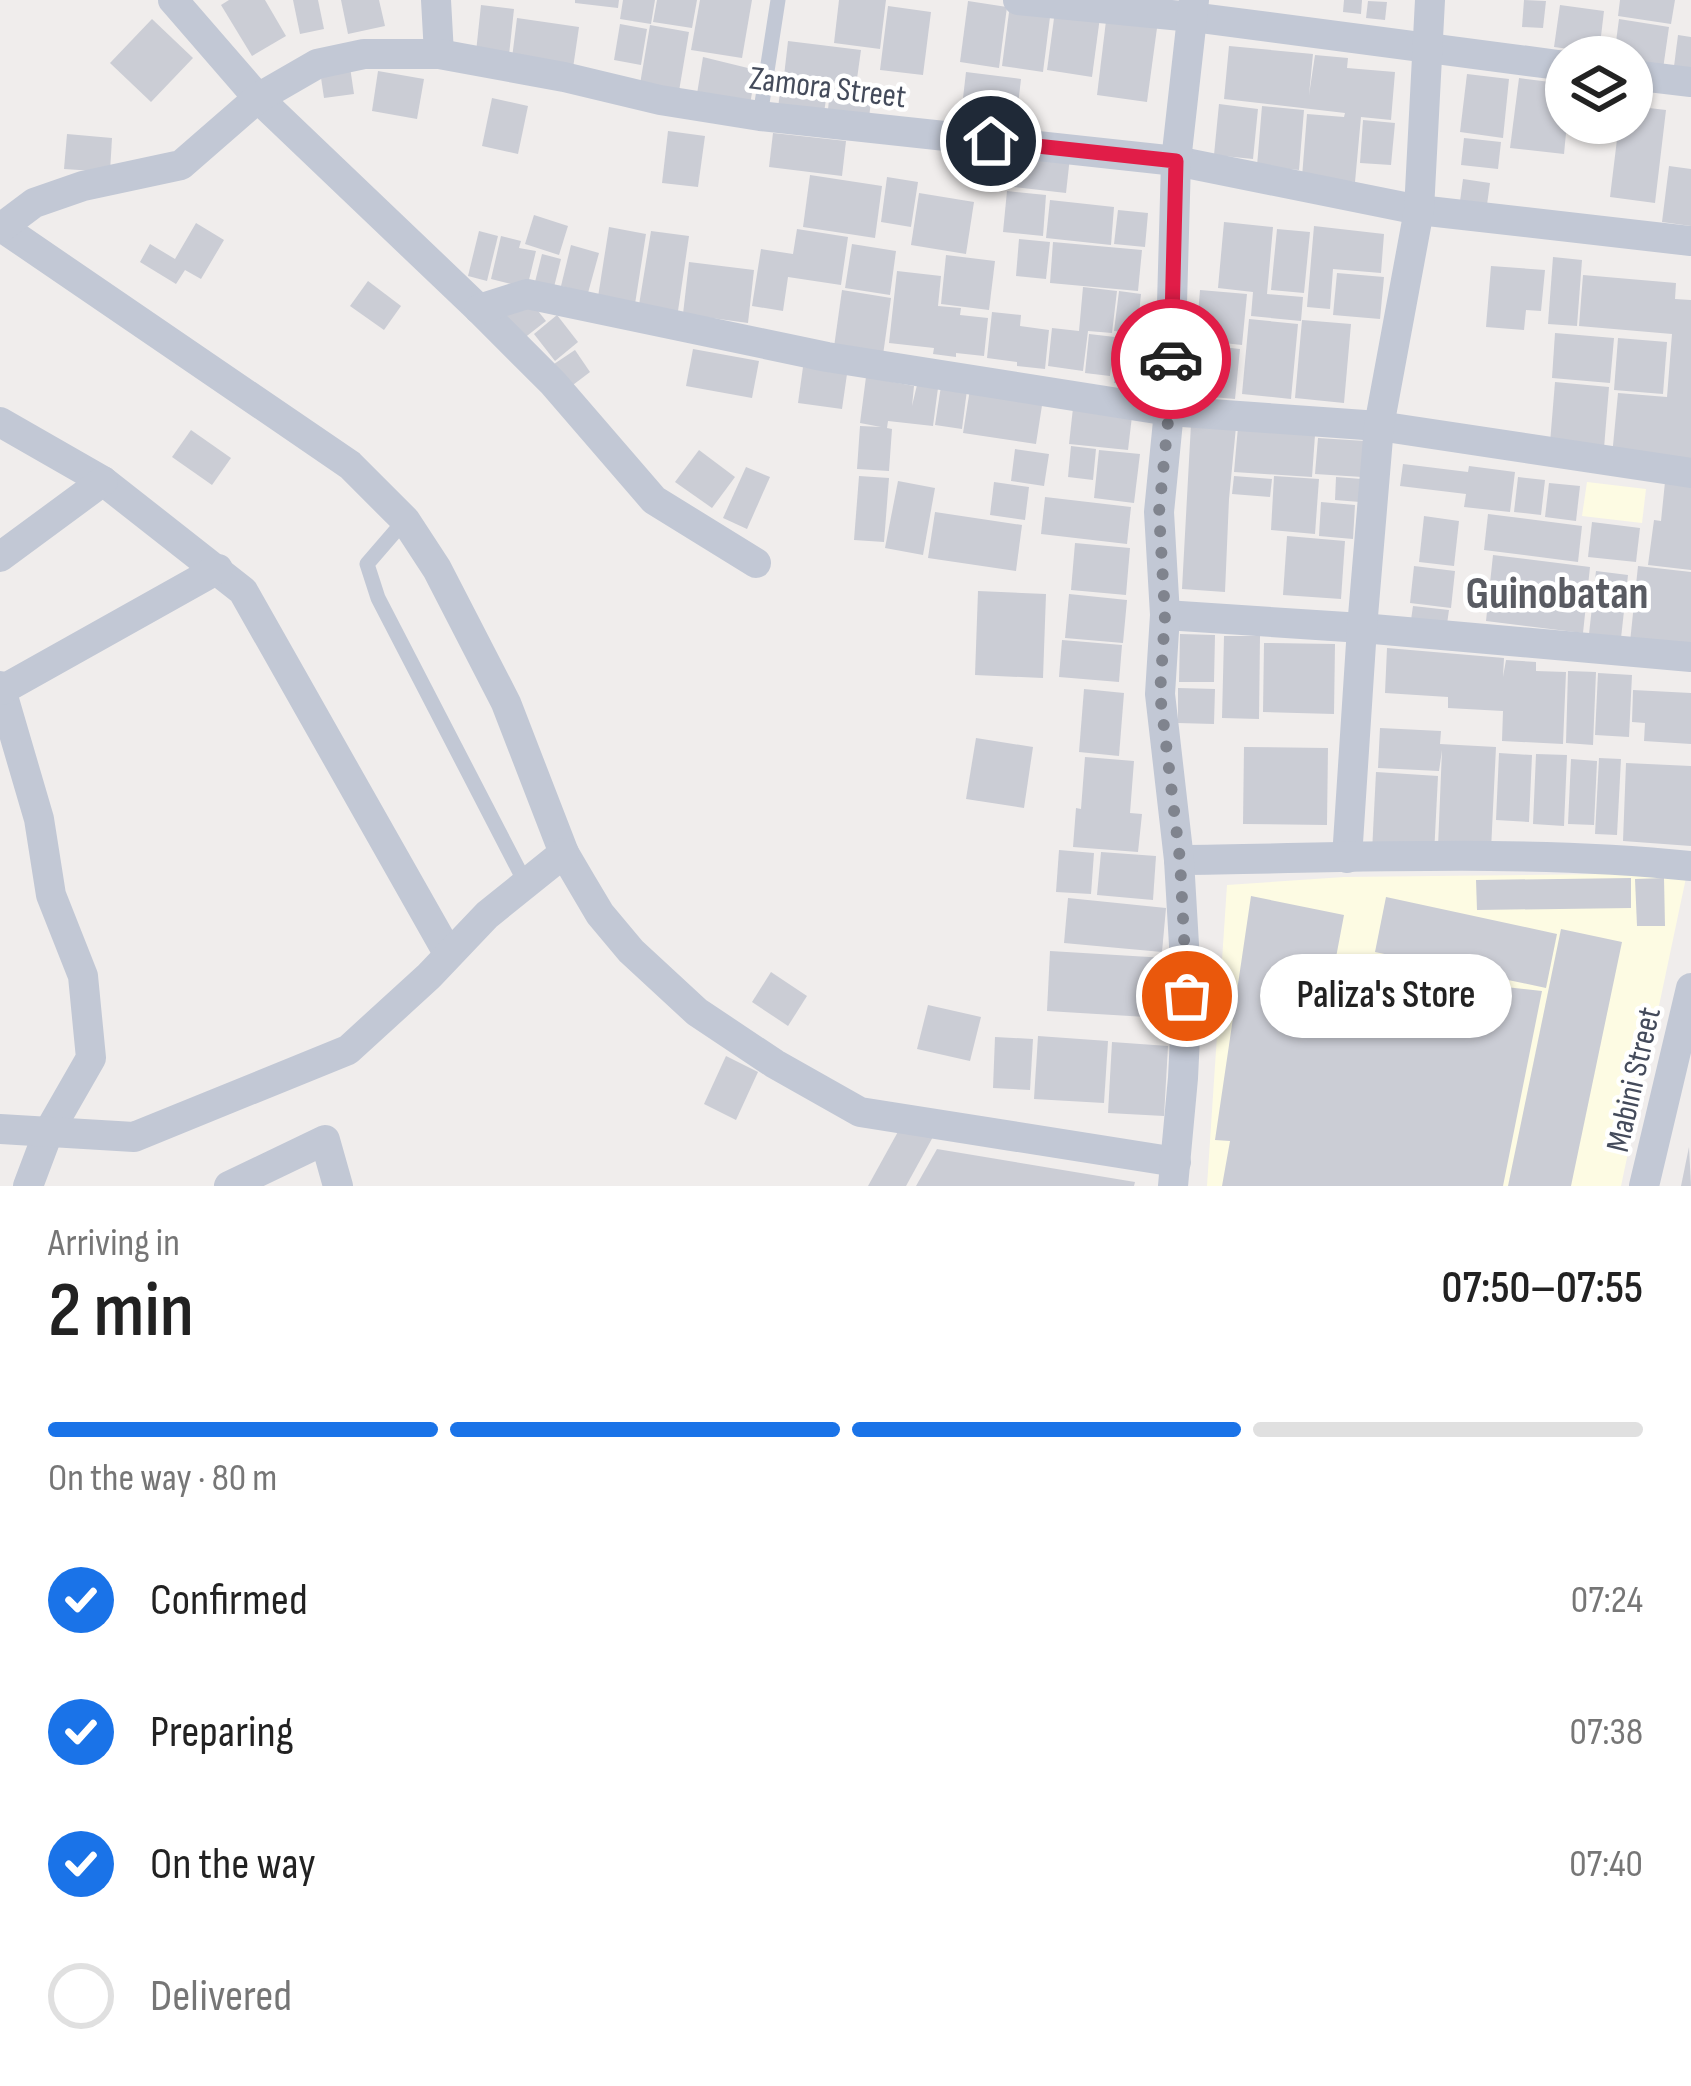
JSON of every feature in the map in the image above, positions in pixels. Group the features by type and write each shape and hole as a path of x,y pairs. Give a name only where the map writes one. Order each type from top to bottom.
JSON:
{"street":[{"path":"173,0 258,98 553,382 654,500 756,563"},
{"path":"436,0 439,53"},
{"path":"1018,0 1193,8 1430,49 1545,63"},
{"path":"1347,858 1379,426 1419,210 1430,0"},
{"path":"1,227 350,464 405,520 437,569 506,703 564,853 600,914 697,1012 860,1112 1174,1174 1187,996 1180,860 1160,694 1165,615 1159,512 1169,411 1176,161 1193,8"},
{"name":"Zamora Street","path":"1,227 34,203 83,186 181,165 258,98 317,64 364,54 439,53 760,116 1176,161 1419,210 1691,241"},
{"path":"1653,77 1691,82"},
{"path":"479,309 527,294 826,357 1169,411 1379,426 1691,473"},
{"path":"0,422 103,481 243,591 448,953"},
{"path":"0,556 103,481"},
{"path":"28,1186 48,1133 91,1058 82,976 51,895 39,819 1,688 218,569"},
{"path":"1165,615 1691,657"},
{"path":"0,1129 134,1137 348,1050 488,915 564,853"},
{"path":"1180,860 1600,859 1691,866"},
{"name":"Mabini Street","path":"1644,1186 1691,988"},
{"path":"229,1186 325,1140 338,1186"}],"lane":[{"path":"760,116 778,0"},
{"path":"405,520 367,564 378,598 526,884"}],"shaded area":[{"path":"1587,482 1646,489 1642,523 1582,516"},
{"path":"1687,873 1621,1186 1207,1186 1227,885 1344,877"}],"building":[{"path":"229,0 265,0 286,36 252,56 221,5"},
{"path":"293,0 318,0 324,29 300,34"},
{"path":"341,0 379,0 385,26 348,34"},
{"path":"575,0 619,0 618,8"},
{"path":"623,0 655,0 651,24 620,19"},
{"path":"657,0 697,0 692,28 653,22"},
{"path":"700,0 752,0 742,58 691,50"},
{"path":"839,0 886,0 880,49 834,43"},
{"path":"1344,0 1362,0 1361,14 1343,12"},
{"path":"1524,0 1546,1 1543,28 1522,27"},
{"path":"1620,0 1675,0 1671,24 1618,16"},
{"path":"968,1 1007,7 999,68 960,62"},
{"path":"1368,1 1387,2 1385,20 1366,18"},
{"path":"481,5 514,9 509,55 476,52"},
{"path":"1560,5 1604,11 1601,36 1556,36"},
{"path":"888,6 931,12 923,75 880,70"},
{"path":"1055,11 1100,17 1092,77 1047,70"},
{"path":"1009,12 1050,17 1043,72 1002,66"},
{"path":"517,18 579,27 572,75 511,66"},
{"path":"152,19 193,58 151,102 110,63"},
{"path":"1619,19 1669,27 1662,76 1653,75 1653,36 1617,36"},
{"path":"1106,21 1157,28 1147,102 1097,95"},
{"path":"620,24 647,29 641,65 614,60"},
{"path":"650,25 689,32 679,91 640,84"},
{"path":"1678,35 1691,37 1691,77 1673,74"},
{"path":"788,41 861,50 856,86 784,76"},
{"path":"1229,46 1313,54 1309,95 1315,55 1348,58 1347,68 1395,72 1391,120 1361,117 1355,182 1302,177 1307,114 1344,117 1345,113 1224,99"},
{"path":"703,57 756,70 749,110 696,100"},
{"path":"350,67 354,94 324,98 320,71"},
{"path":"378,71 424,79 417,119 372,111"},
{"path":"966,72 1021,79 1014,140 959,133"},
{"path":"1467,74 1509,79 1503,138 1460,132"},
{"path":"782,78 828,84 823,121 777,115"},
{"path":"1519,78 1545,81 1545,144 1565,144 1564,154 1510,148"},
{"path":"830,89 872,94 868,125 827,120"},
{"path":"492,98 528,106 518,154 482,146"},
{"path":"1219,104 1258,109 1253,159 1214,155"},
{"path":"1262,106 1304,110 1299,170 1257,166"},
{"path":"1653,108 1666,110 1655,203 1610,197 1616,144 1653,144"},
{"path":"1363,120 1395,123 1391,165 1360,163"},
{"path":"668,131 705,136 698,187 662,183"},
{"path":"773,133 846,141 842,176 769,167"},
{"path":"67,134 112,138 110,172 64,169"},
{"path":"1464,138 1501,142 1498,169 1461,165"},
{"path":"970,146 1005,150 1000,190 965,185"},
{"path":"1010,150 1070,157 1066,193 1006,186"},
{"path":"1669,166 1691,169 1691,226 1662,222"},
{"path":"810,175 882,186 875,238 803,227"},
{"path":"887,177 918,182 911,227 881,222"},
{"path":"1463,179 1490,183 1486,212 1459,209"},
{"path":"1007,191 1046,195 1043,236 1003,232"},
{"path":"919,193 974,202 966,254 911,245"},
{"path":"1050,200 1114,207 1111,245 1046,238"},
{"path":"1118,210 1148,213 1145,247 1114,244"},
{"path":"534,215 568,226 559,255 525,244"},
{"path":"1224,222 1273,227 1267,294 1303,297 1301,321 1251,316 1253,292 1218,288"},
{"path":"196,223 224,240 201,279 185,270 176,284 140,262 150,244 175,259"},
{"path":"1314,226 1384,234 1381,273 1333,269 1330,309 1307,307"},
{"path":"609,227 646,234 635,304 598,297"},
{"path":"797,229 848,237 841,285 788,277 783,311 752,306 761,249 793,254"},
{"path":"1277,229 1310,232 1304,293 1271,290"},
{"path":"479,231 498,236 487,281 468,276"},
{"path":"651,231 689,236 678,311 639,305"},
{"path":"501,236 521,241 519,248 536,251 527,288 491,279"},
{"path":"1019,239 1050,242 1046,279 1016,276"},
{"path":"1053,242 1142,250 1138,291 1050,283"},
{"path":"852,244 896,251 890,295 845,288"},
{"path":"571,245 599,253 588,293 561,286"},
{"path":"542,254 561,259 553,291 534,286"},
{"path":"946,255 995,261 989,310 941,304"},
{"path":"1553,257 1582,260 1577,326 1548,324"},
{"path":"689,262 754,270 748,323 683,314"},
{"path":"1491,266 1545,270 1541,311 1526,310 1524,330 1486,327"},
{"path":"897,271 941,276 938,306 961,308 960,315 988,318 984,356 933,354 934,348 889,343"},
{"path":"1337,273 1384,277 1380,319 1333,315"},
{"path":"1583,275 1676,283 1675,299 1691,300 1691,463 1612,456 1618,393 1667,397 1672,334 1579,326"},
{"path":"368,281 401,306 384,330 350,306"},
{"path":"1083,287 1117,291 1112,333 1088,331 1083,371 1048,366 1052,328 1079,331"},
{"path":"842,290 891,298 883,355 834,347"},
{"path":"1200,290 1247,294 1242,345 1196,340"},
{"path":"1119,291 1141,294 1137,333 1114,331"},
{"path":"526,296 546,321 523,339 503,314"},
{"path":"992,312 1021,315 1020,326 1049,330 1045,369 987,358"},
{"path":"557,315 578,342 555,361 534,334"},
{"path":"1249,319 1298,324 1291,399 1242,394"},
{"path":"1302,320 1351,324 1344,403 1295,398"},
{"path":"1555,333 1614,338 1610,383 1552,378"},
{"path":"1089,334 1115,337 1110,376 1085,373"},
{"path":"1119,338 1141,341 1136,386 1114,383"},
{"path":"1618,338 1667,342 1663,394 1614,390"},
{"path":"1194,344 1240,349 1235,399 1189,395"},
{"path":"693,349 759,361 752,398 686,386"},
{"path":"575,350 590,372 565,391 548,368"},
{"path":"803,367 847,374 842,409 798,403"},
{"path":"866,377 914,386 912,406 917,385 938,388 933,426 888,421 887,428 892,429 889,471 857,469 860,426 881,427 860,423"},
{"path":"1555,382 1609,387 1604,448 1550,443"},
{"path":"941,386 967,390 962,429 935,425"},
{"path":"970,389 1043,399 1036,444 963,433"},
{"path":"1073,408 1132,416 1128,450 1069,444"},
{"path":"1191,424 1236,427 1225,592 1182,589"},
{"path":"1238,427 1315,435 1312,477 1234,472"},
{"path":"191,430 231,458 212,485 172,457"},
{"path":"1318,438 1365,441 1362,477 1315,474"},
{"path":"1071,446 1096,449 1093,480 1068,477"},
{"path":"1015,449 1049,454 1044,486 1011,481"},
{"path":"699,450 735,477 712,508 675,482"},
{"path":"1099,450 1140,454 1134,503 1094,498"},
{"path":"1403,464 1515,472 1510,512 1464,507 1466,494 1400,486"},
{"path":"746,467 770,477 747,529 723,518"},
{"path":"859,476 889,478 884,542 854,540"},
{"path":"1234,476 1272,479 1270,497 1232,494"},
{"path":"1274,476 1319,479 1315,534 1271,530"},
{"path":"1336,477 1362,479 1360,502 1335,500"},
{"path":"1518,477 1545,480 1541,515 1514,512"},
{"path":"898,481 935,488 923,555 885,548"},
{"path":"994,482 1029,487 1025,520 990,515"},
{"path":"1665,482 1691,486 1691,570 1648,565 1654,520 1661,521"},
{"path":"1549,483 1580,486 1576,521 1545,517"},
{"path":"1045,497 1131,507 1127,544 1041,534"},
{"path":"1321,502 1355,505 1353,539 1319,536"},
{"path":"935,512 1022,525 1016,571 928,558"},
{"path":"1488,514 1582,526 1578,562 1484,550"},
{"path":"1424,516 1459,521 1454,566 1419,562"},
{"path":"1592,522 1640,528 1636,562 1588,557"},
{"path":"1287,536 1345,541 1341,599 1283,595"},
{"path":"1075,543 1130,548 1126,595 1071,590"},
{"path":"1493,555 1590,567 1583,633 1486,621"},
{"path":"1414,566 1455,571 1451,608 1410,603"},
{"path":"1638,566 1691,572 1691,649 1630,642"},
{"path":"1596,571 1628,575 1620,647 1588,643"},
{"path":"978,591 1046,594 1043,678 975,675"},
{"path":"1069,594 1127,600 1123,643 1065,638"},
{"path":"1413,606 1449,610 1447,624 1411,620"},
{"path":"1180,634 1215,635 1214,682 1179,682"},
{"path":"1224,636 1260,636 1259,719 1222,718"},
{"path":"1062,640 1122,645 1119,682 1059,677"},
{"path":"1264,643 1335,644 1334,714 1263,712"},
{"path":"1387,648 1504,658 1503,677 1506,660 1536,662 1536,671 1566,672 1563,744 1502,741 1503,711 1448,708 1448,697 1385,693"},
{"path":"1568,671 1596,672 1593,745 1566,743"},
{"path":"1598,673 1632,675 1629,737 1595,735"},
{"path":"1178,688 1215,689 1214,724 1178,723"},
{"path":"1084,689 1124,693 1119,756 1079,752"},
{"path":"1633,690 1691,693 1691,744 1644,741 1645,723 1632,722"},
{"path":"1380,728 1441,731 1440,744 1496,747 1491,850 1438,847 1442,750 1439,771 1378,768"},
{"path":"976,738 1033,747 1024,808 966,799"},
{"path":"1244,747 1328,748 1327,825 1243,824"},
{"path":"1499,753 1532,755 1529,822 1496,820"},
{"path":"1536,754 1567,755 1564,826 1533,824"},
{"path":"1085,757 1134,761 1130,813 1142,814 1138,852 1073,847"},
{"path":"1599,758 1621,759 1617,835 1595,834"},
{"path":"1571,759 1597,761 1594,825 1568,824"},
{"path":"1626,763 1691,766 1691,846 1623,841"},
{"path":"1376,772 1438,776 1434,855 1372,852"},
{"path":"1059,850 1094,853 1091,894 1056,892"},
{"path":"1101,852 1156,856 1153,900 1097,895"},
{"path":"1631,878 1631,908 1477,910 1476,880"},
{"path":"1664,878 1665,926 1637,926 1635,879"},
{"path":"1251,896 1344,915 1334,968 1542,991 1503,1186 1222,1186 1230,1141 1215,1140"},
{"path":"1386,897 1557,934 1546,988 1375,952"},
{"path":"1068,898 1166,908 1162,952 1064,943"},
{"path":"1561,929 1622,942 1571,1186 1508,1186"},
{"path":"1050,951 1166,958 1163,1018 1047,1011"},
{"path":"771,972 807,996 788,1026 752,1002"},
{"path":"928,1005 981,1017 970,1061 917,1049"},
{"path":"1038,1036 1108,1041 1104,1103 1034,1099"},
{"path":"995,1037 1033,1039 1030,1090 993,1088"},
{"path":"1112,1042 1168,1046 1164,1116 1108,1113"},
{"path":"726,1056 758,1072 736,1120 704,1104"},
{"path":"905,1119 934,1135 906,1186 868,1186"},
{"path":"1689,1147 1691,1186 1681,1186"},
{"path":"937,1149 1135,1182 1134,1186 916,1186"}],"way so far":[{"path":"1171,359 1159,512 1165,615 1160,694 1180,860 1187,996"}],"place":[{"name":"Paliza's Store","path":"1187,996"}],"district":[{"name":"Guinobatan","path":"1557,592"}],"route":[{"path":"991,141 1176,161 1171,359"}]}
